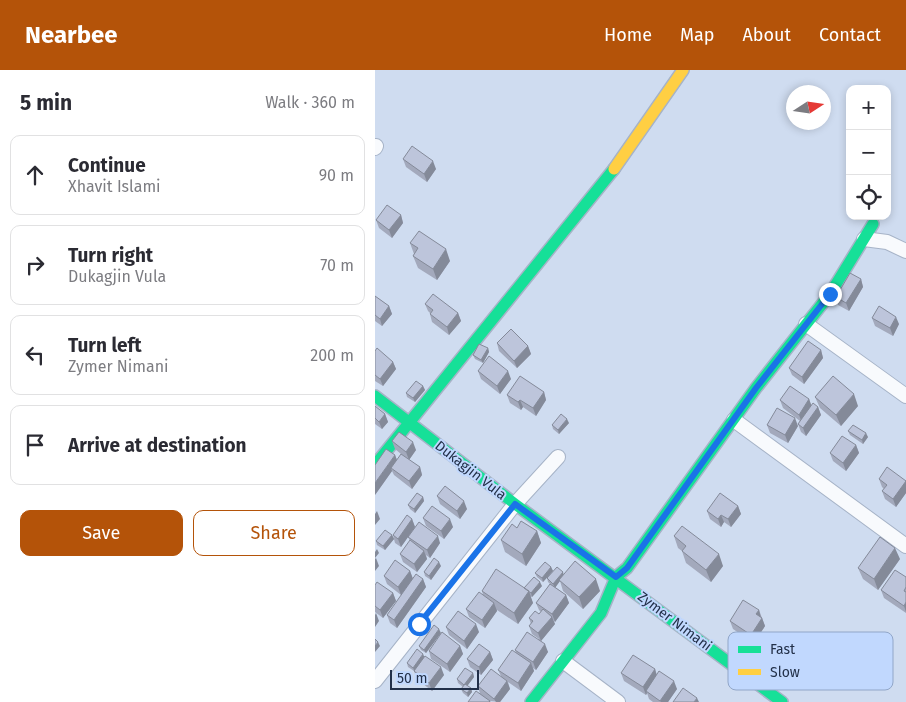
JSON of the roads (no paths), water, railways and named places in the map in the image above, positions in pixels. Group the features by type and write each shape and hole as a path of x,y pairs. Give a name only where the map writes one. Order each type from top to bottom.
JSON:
{"street":[{"path":"375,465 621,160 683,70"},
{"path":"531,702 601,613 616,577 632,561 734,420 830,294 873,224"},
{"path":"864,239 887,242 906,251"},
{"path":"806,324 906,396"},
{"name":"Dukagjin Vula","path":"375,396 515,504 616,577"},
{"path":"734,420 906,546"},
{"path":"375,681 515,504 558,457"},
{"name":"Zymer Nimani","path":"616,577 728,661"},
{"path":"563,661 618,702"},
{"name":"Zymer Nimani","path":"766,690 782,702"}]}
